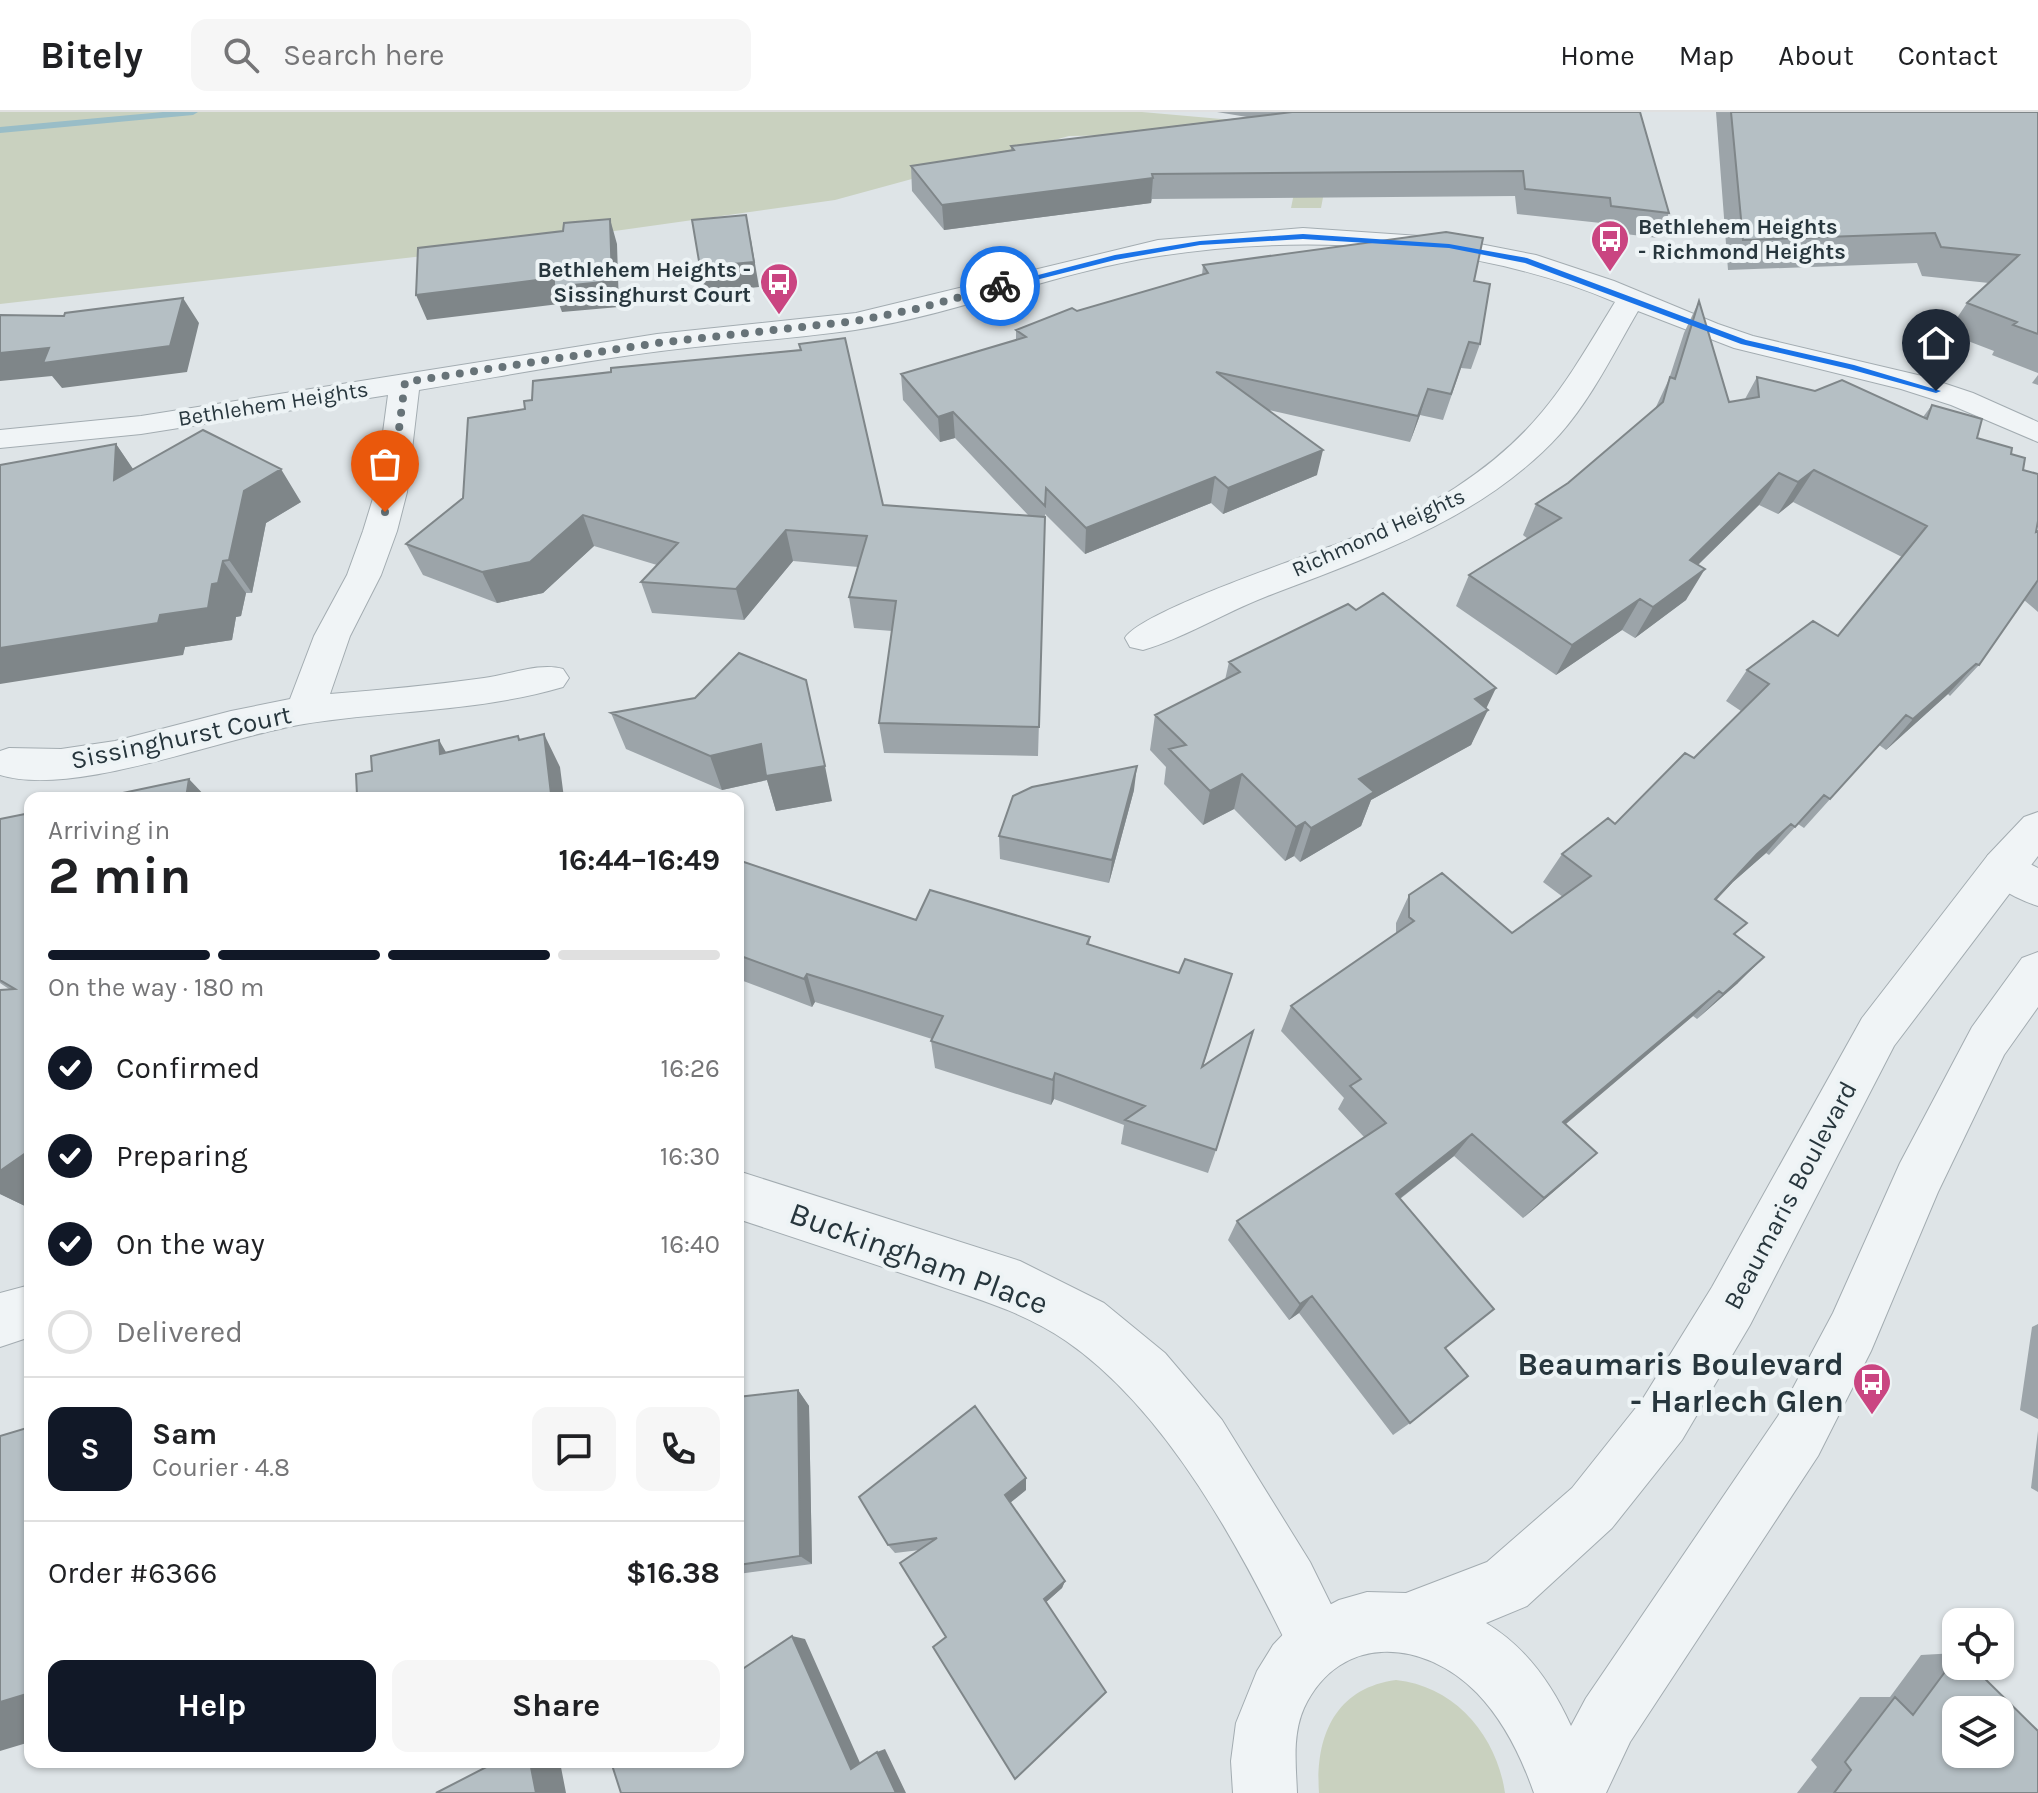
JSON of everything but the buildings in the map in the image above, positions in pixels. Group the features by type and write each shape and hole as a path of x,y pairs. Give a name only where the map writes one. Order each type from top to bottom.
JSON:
{"street":[{"name":"Bethlehem Heights","path":"0,439 89,432 657,343 856,321 916,309 1115,257 1200,243 1303,236 1449,246 1527,261 1744,342 1911,382 1962,399 2038,433"},
{"name":"Richmond Heights","path":"1143,638 1183,616 1346,551 1465,496 1515,460 1549,427 1631,299"},
{"name":"Sissinghurst Court","path":"305,710 332,636 364,575 380,531 391,492 405,382"},
{"name":"Sissinghurst Court","path":"9,763 61,764 115,756 231,725 305,710 440,698 505,689 550,678"},
{"name":"Beaumaris Boulevard","path":"1410,1621 1506,1585 1592,1508 1662,1420 1731,1306 1878,1032 2020,878 2038,828"},
{"path":"1569,1793 1608,1720 1798,1436 1852,1332 1918,1180 1988,1041 2038,971"},
{"name":"Buckingham Place","path":"744,1197 1020,1287 1085,1322 1146,1372 1202,1440 1266,1542 1318,1641"},
{"path":"0,1320 24,1313"},
{"path":"1253,1780 1272,1712 1289,1675 1302,1656 1318,1641 1343,1626 1375,1620 1410,1621 1457,1638 1499,1671 1534,1717 1569,1793"}],"green space":[{"path":"0,112 1142,112 1336,129 1321,208 1291,208 1302,154 1183,134 1069,136 835,200 494,248 0,304"},
{"path":"1396,1680 1437,1692 1470,1717 1493,1752 1505,1793 1319,1793 1321,1753 1333,1718 1358,1693"}],"waterway":[{"path":"0,130 193,112"}],"way so far":[{"path":"385,512 391,492 405,382 657,343 856,321 916,309 1000,286"}],"place":[{"name":"Bethlehem Heights - Richmond Heights","path":"1610,273"},
{"name":"Bethlehem Heights - Sissinghurst Court","path":"779,316"},
{"name":"Beaumaris Boulevard - Harlech Glen","path":"1872,1416"}],"route":[{"path":"1000,286 1115,257 1200,243 1303,236 1449,246 1488,252 1561,271 1744,342 1911,382 1936,391"}]}
